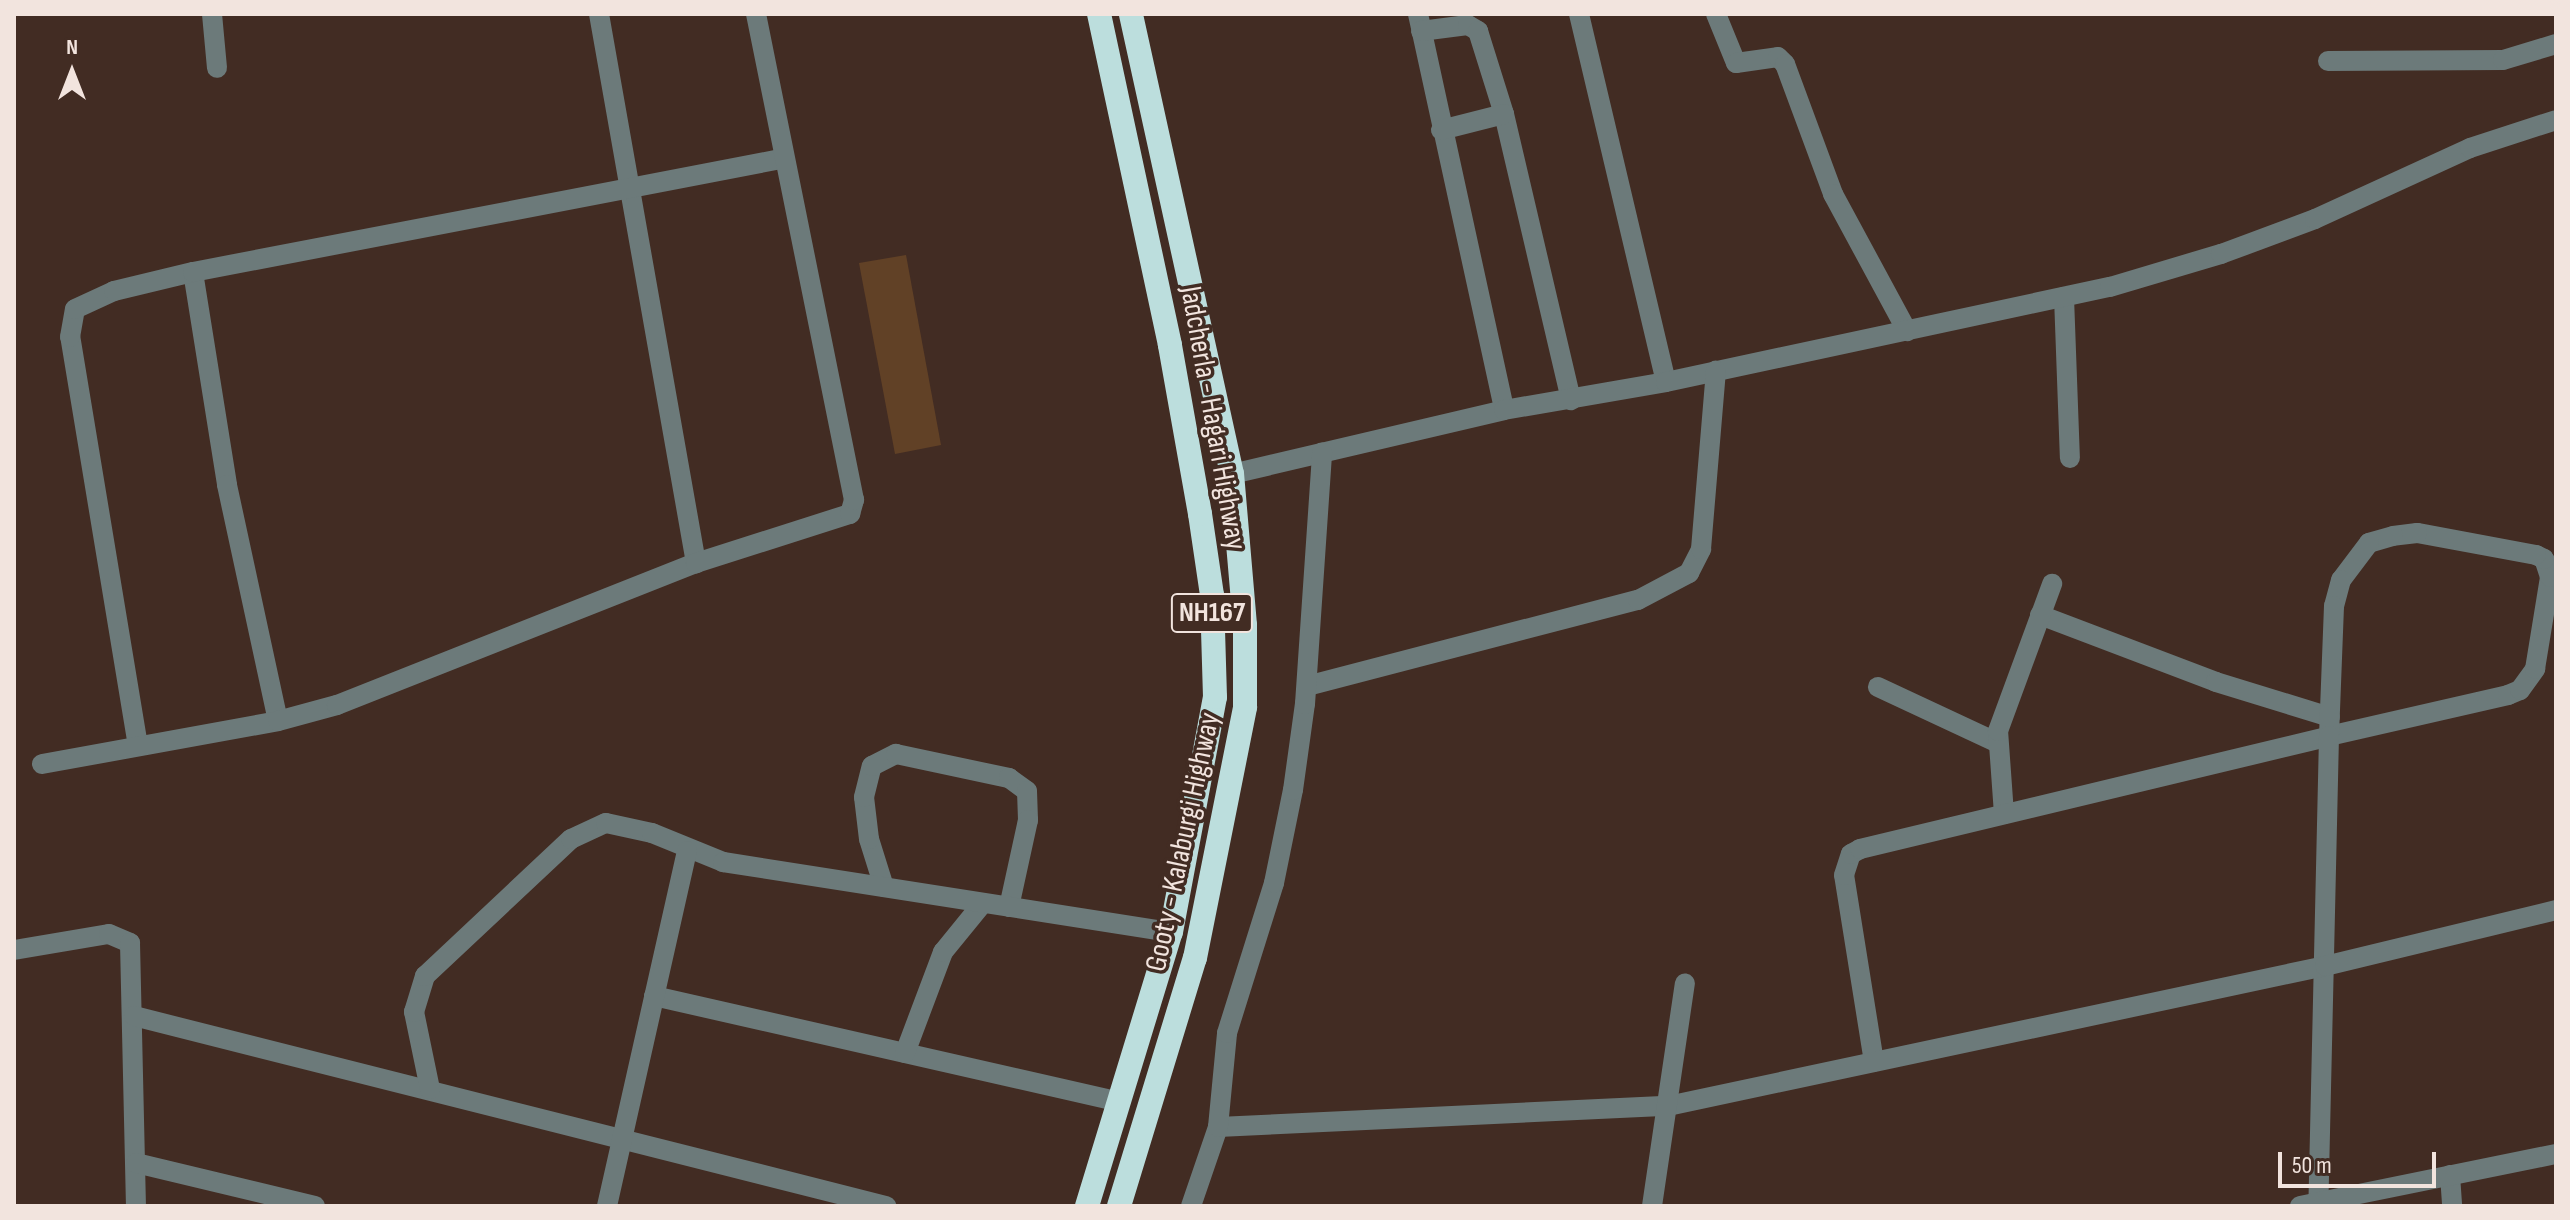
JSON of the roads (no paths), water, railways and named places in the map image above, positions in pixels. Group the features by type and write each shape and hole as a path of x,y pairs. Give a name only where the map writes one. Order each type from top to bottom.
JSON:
{"highway":[{"name":"Jadcherla - Hagari Highway","path":"1087,1206 1171,932 1215,697 1212,595 1170,345 1099,14"},
{"name":"Gooty - Kalaburgi Highway","path":"1119,1206 1195,958 1245,707 1245,625 1232,474 1131,14"}],"street":[{"path":"212,14 217,68"},
{"path":"599,14 696,563"},
{"path":"42,764 278,721 337,705 696,563 836,522 852,507 781,159 756,14"},
{"path":"1579,14 1666,382"},
{"path":"1716,14 1736,63 1778,57 1785,64 1833,194 1907,331"},
{"path":"1504,410 1420,22 1476,28 1504,114 1571,400"},
{"path":"2328,61 2503,60 2556,44"},
{"path":"1441,130 1504,114"},
{"path":"1232,474 1504,410 1666,382 2064,297 2221,254 2315,219 2470,148 2556,120"},
{"path":"138,746 69,321 87,300 193,272 781,159"},
{"path":"193,272 227,485 278,721"},
{"path":"2064,297 2070,458"},
{"path":"1307,686 1638,600 1689,573 1701,549 1716,371"},
{"path":"1191,1206 1218,1127 1227,1033 1274,883 1307,686 1322,453"},
{"path":"1874,1062 1844,875 1846,860 1860,849 2004,814 2330,726 2508,695 2528,683 2550,577 2544,559 2417,533 2369,543 2346,570 2334,606 2330,726 2325,966 2312,1205 2556,1154"},
{"path":"2004,814 1996,742 2052,584"},
{"path":"2040,615 2330,726"},
{"path":"1878,687 1996,742"},
{"path":"884,887 869,839 864,797 872,766 896,754 1009,778 1027,791 1028,820 1009,907"},
{"path":"430,1089 414,1012 425,976 571,839 587,828 621,824 723,862 1171,932"},
{"path":"607,1206 687,851"},
{"path":"905,1053 943,952 983,903"},
{"path":"1218,1127 1668,1106 2325,966 2556,910"},
{"path":"14,950 90,935 121,936 130,943 133,959 136,1206"},
{"path":"1652,1206 1685,983"},
{"path":"654,996 1119,1102"},
{"path":"134,1016 623,1137 886,1206"},
{"path":"136,1163 315,1206"},
{"path":"2450,1175 2452,1206"}]}
